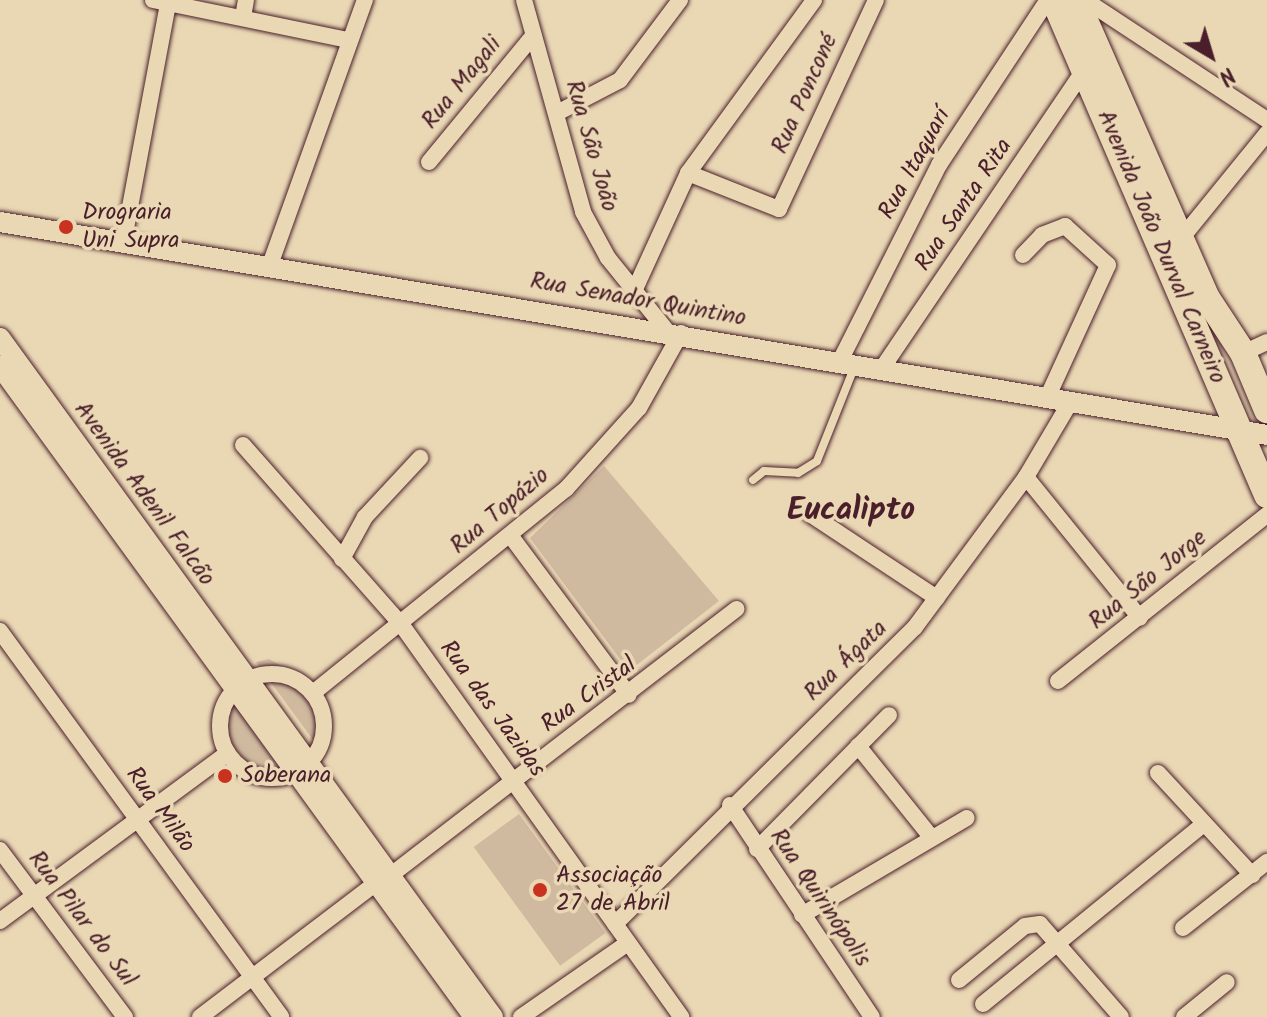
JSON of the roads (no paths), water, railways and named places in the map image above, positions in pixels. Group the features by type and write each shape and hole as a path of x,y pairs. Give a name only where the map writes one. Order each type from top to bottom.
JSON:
{"main road":[{"name":"Avenida João Durval Carneiro","path":"1051,0 1267,495"},
{"name":"Avenida João Durval Carneiro","path":"1076,0 1180,240 1255,348 1267,410"}],"street":[{"path":"270,265 348,40 365,0"},
{"name":"Rua São João","path":"524,0 583,212 635,289 674,332"},
{"path":"557,113 620,80 680,0"},
{"path":"635,289 688,173 814,0"},
{"name":"Rua Ponconé","path":"688,173 779,209 876,0"},
{"name":"Rua Itaquarí","path":"848,362 939,165 1051,0"},
{"path":"1085,0 1267,120"},
{"path":"124,239 160,1 244,8 348,40"},
{"name":"Rua Magali","path":"429,162 533,36"},
{"name":"Rua Santa Rita","path":"883,367 1084,70"},
{"path":"1180,240 1267,133"},
{"name":"Rua Senador Quintino","path":"0,222 124,239 1049,394 1071,401 1267,435"},
{"path":"1023,255 1042,235 1065,226 1108,265 1049,394"},
{"name":"Rua Topázio","path":"313,693 510,535 621,432 674,332"},
{"name":"Avenida Adenil Falcão","path":"0,338 20,380 167,586 384,878 493,1017"},
{"name":"Avenida Adenil Falcão","path":"0,366 20,380"},
{"name":"Rua Ágata","path":"615,924 730,805 897,648 1026,477 1071,401"},
{"name":"Rua das Jazidas","path":"243,445 401,624 681,1017"},
{"path":"342,559 365,517 420,458"},
{"path":"1026,477 1140,618"},
{"path":"810,514 937,598"},
{"name":"Rua São Jorge","path":"1058,681 1267,515"},
{"path":"510,535 629,695"},
{"name":"Rua Cristal","path":"200,1017 629,695 736,609"},
{"name":"Rua Milão","path":"0,631 281,1017"},
{"path":"284,675 313,693 325,729 302,768 251,773 228,753 221,721 241,686 284,675"},
{"path":"757,849 889,715"},
{"path":"858,746 932,838"},
{"path":"0,921 228,753"},
{"path":"1158,773 1252,875"},
{"name":"Rua Quirinópolis","path":"730,805 872,1017"},
{"path":"802,915 967,818"},
{"path":"983,1004 1204,824"},
{"name":"Rua Pilar do Sul","path":"0,850 125,1017"},
{"path":"1183,928 1267,862"},
{"name":"Avenida Adenil Falcão","path":"384,878 474,1017"},
{"path":"959,980 1031,923 1046,926 1121,1017"},
{"path":"521,1017 628,943"},
{"path":"1184,1017 1227,982"}],"lane":[{"path":"753,480 771,469 804,472 817,461 848,362"}],"place":[{"name":"Drograria Uni Supra","path":"66,227"},
{"name":"Soberana","path":"225,776"},
{"name":"Associação 27 de Abril","path":"540,890"}],"district":[{"name":"Eucalipto","path":"851,511"}]}
